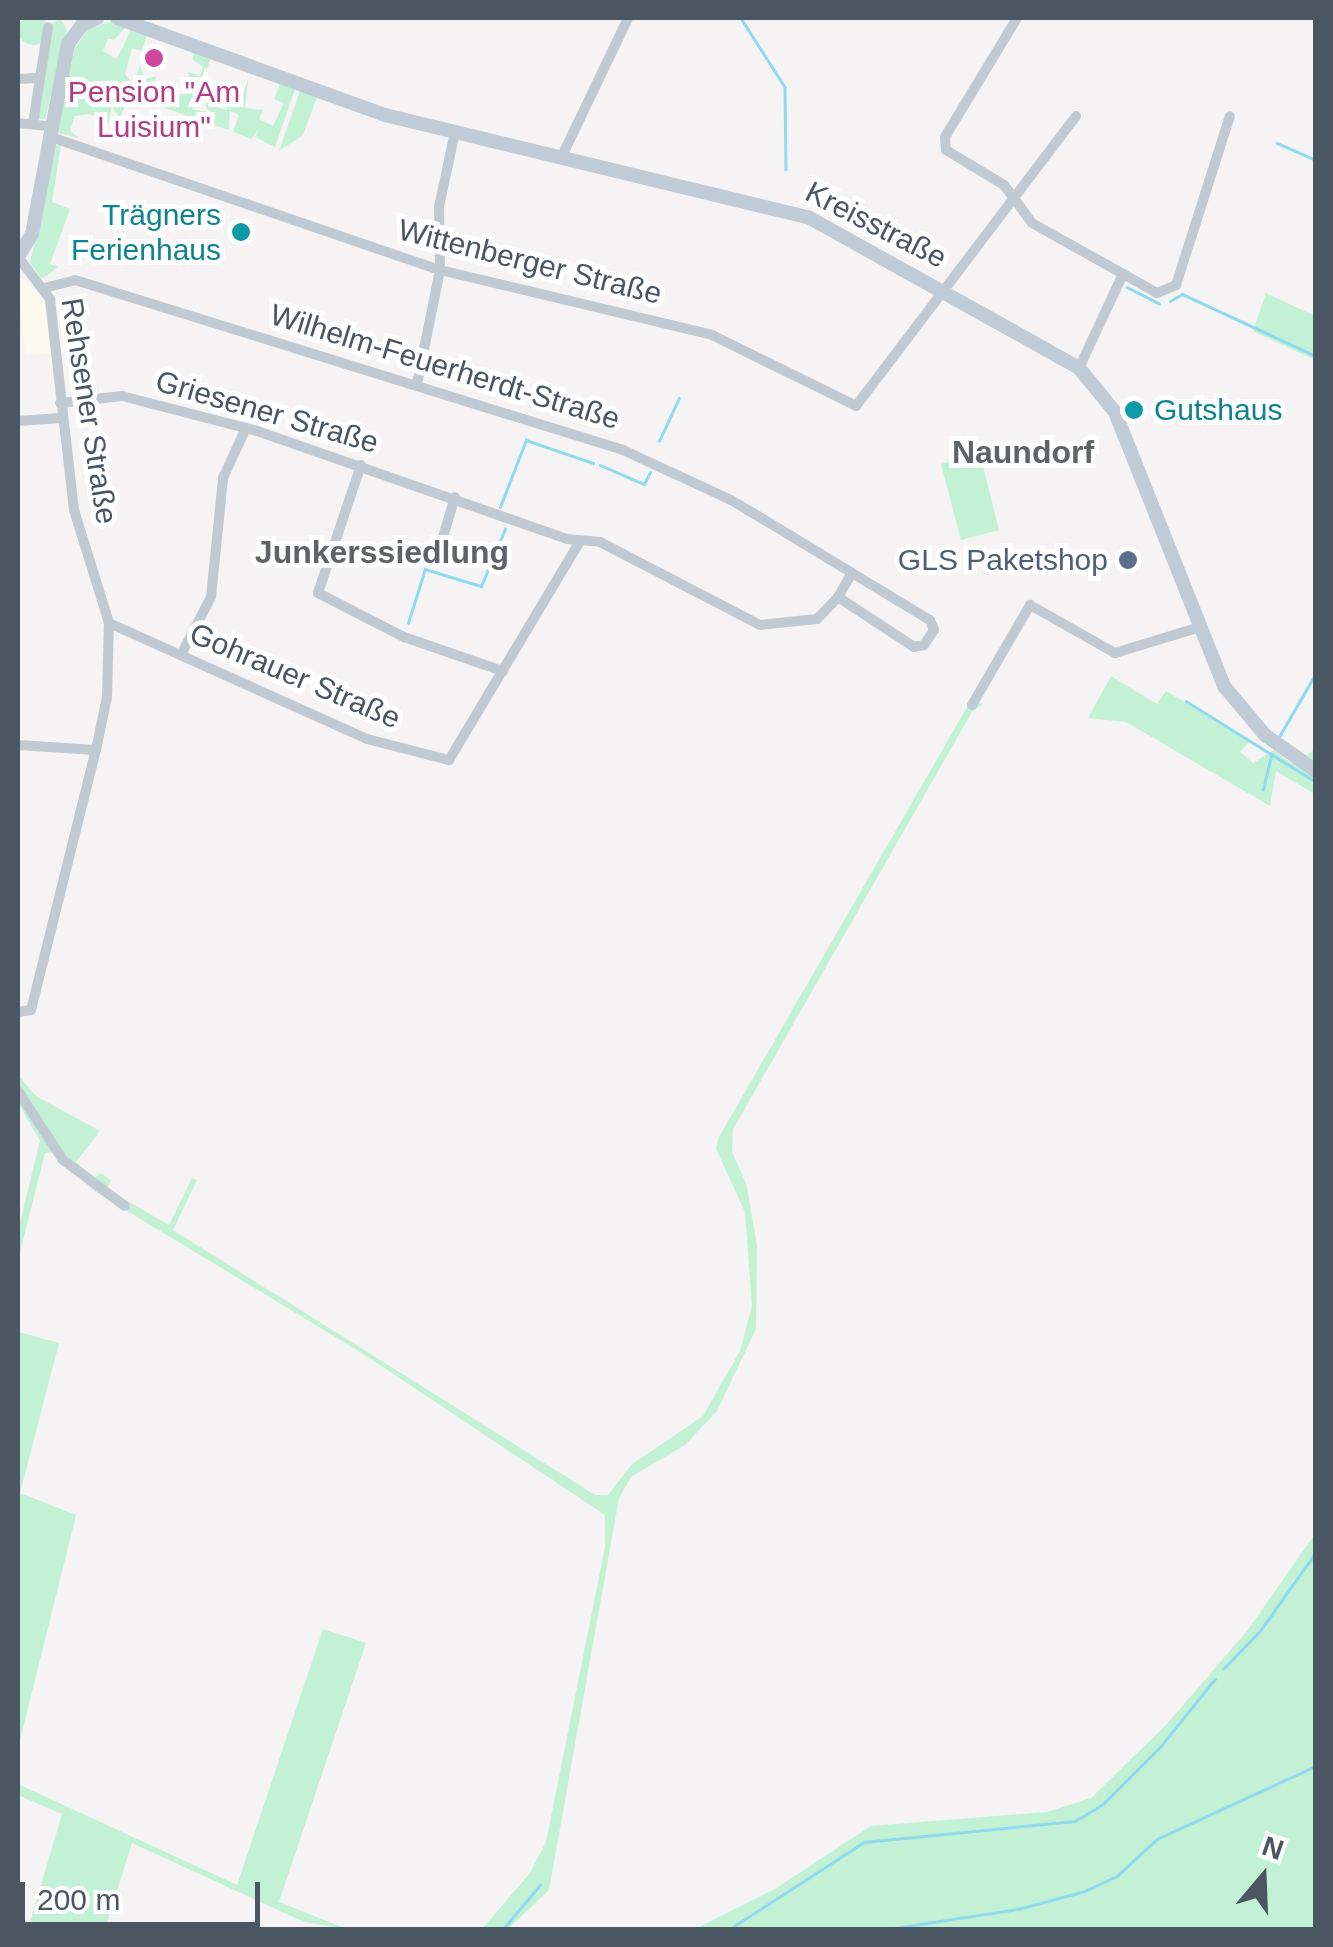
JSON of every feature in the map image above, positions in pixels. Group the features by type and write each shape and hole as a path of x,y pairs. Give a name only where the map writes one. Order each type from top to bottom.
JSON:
{"main road":[{"path":"18,257 32,234 42,128 72,23 98,18"},
{"name":"Kreisstraße","path":"118,18 134,20 364,108 808,217 1079,368 1114,412 1196,628 1236,704 1264,735 1316,771"}],"street":[{"path":"562,156 628,18"},
{"path":"1017,18 944,145 1004,185 1008,197 1032,223 1157,294 1176,285 1230,116"},
{"path":"42,128 40,78 48,27"},
{"path":"18,79 40,78"},
{"path":"941,290 954,281 1008,197 1038,174 1076,116"},
{"name":"Wittenberger Straße","path":"18,123 42,128 440,270 712,335 856,406 941,290"},
{"path":"417,384 440,270 438,207 455,132"},
{"path":"18,257 44,288"},
{"path":"1079,368 1123,274"},
{"name":"Wilhelm-Feuerherdt-Straße","path":"44,288 75,280 417,384 646,460 731,500 930,620 934,630 914,647 838,596"},
{"name":"Rehsener Straße","path":"18,1012 31,1010 107,697 109,623 74,510 44,288"},
{"name":"Griesener Straße","path":"60,403 122,396 246,428 580,541 600,542 760,624 816,619 838,596"},
{"path":"18,421 62,418"},
{"path":"181,655 211,596 222,478 246,428"},
{"path":"362,465 318,593 404,637 503,671"},
{"path":"440,547 455,497"},
{"name":"Gohrauer Straße","path":"109,623 367,739 449,760 580,541"},
{"path":"838,596 852,573"},
{"path":"972,705 1030,605 1115,652 1196,628"},
{"path":"18,744 96,750"},
{"path":"18,1091 63,1160 125,1206"}],"shaded area":[{"path":"18,275 44,297 50,348 74,346 75,353 25,355"}],"green space":[{"path":"33,15 44,19 48,30 44,41 33,45 22,41 18,30 22,19"},
{"path":"60,18 67,31 45,119 38,119 51,25"},
{"path":"110,22 125,28 114,40 108,39 103,51 117,59 132,28 147,34 142,51 132,48 125,74 133,84 140,66 145,79 156,76 153,98 134,97 133,87 120,118 113,108 124,101 113,97 109,122 99,133 102,118 89,114 75,116 70,131 79,138 58,133 74,50 88,29"},
{"path":"195,52 211,58 192,109 212,113 205,106 211,93 222,92 216,107 226,110 230,103 229,130 156,105 157,96 173,100 192,85 188,72 200,76 203,67 192,59"},
{"path":"248,80 245,108 263,110 259,119 273,126 284,103 274,99 280,84 295,89 275,147 255,137 259,129 251,139 233,132 239,115 230,111 231,100 243,94"},
{"path":"300,91 317,97 303,135 279,151"},
{"path":"55,145 61,145 52,202 70,209 50,264 58,267 42,279 30,263"},
{"path":"1266,293 1315,316 1315,360 1253,331"},
{"path":"980,454 999,530 961,540 941,464"},
{"path":"1111,676 1157,704 1166,691 1249,742 1240,752 1253,763 1274,750 1291,763 1315,750 1315,794 1276,771 1270,806 1126,722 1088,718"},
{"path":"970,702 983,704 972,712 733,1129 732,1152 746,1183 757,1245 756,1329 717,1411 685,1445 631,1477 619,1498 549,1890 508,1929 482,1929 530,1873 546,1842 605,1547 605,1515 365,1355 96,1192 52,1152 45,1153 18,1260 18,1230 40,1141 18,1103 18,1075 36,1096 100,1131 76,1162 95,1178 100,1173 111,1180 107,1189 169,1225 192,1178 197,1180 173,1230 595,1495 608,1495 631,1465 703,1416 740,1351 752,1306 745,1212 716,1149 719,1137"},
{"path":"18,1332 59,1343 20,1493 76,1515 18,1748"},
{"path":"1315,1534 1315,1929 695,1929 775,1889 871,1826 1047,1812 1091,1798 1166,1725 1247,1631"},
{"path":"323,1629 366,1643 279,1902 347,1929 304,1922 132,1843 105,1929 28,1929 62,1814 18,1795 18,1784 237,1885"}],"waterway":[{"path":"741,18 785,87 786,169"},
{"path":"1277,143 1316,160"},
{"path":"1127,287 1159,303"},
{"path":"1170,301 1182,294 1316,356"},
{"path":"659,441 679,398"},
{"path":"500,507 526,440 593,463"},
{"path":"600,465 644,484 650,472"},
{"path":"408,623 425,569 481,586 505,529"},
{"path":"1279,737 1316,673"},
{"path":"1186,701 1316,782"},
{"path":"1263,790 1271,755"},
{"path":"1223,1669 1260,1631 1316,1552"},
{"path":"728,1930 864,1842 1075,1821 1103,1804 1160,1747 1215,1679"},
{"path":"882,1930 1018,1909 1085,1891 1117,1876 1157,1839 1316,1766"},
{"path":"502,1930 540,1885"}],"place":[{"name":"Pension \"Am Luisium\"","path":"154,58"},
{"name":"Trägners Ferienhaus","path":"241,232"},
{"name":"Gutshaus","path":"1134,410"},
{"name":"GLS Paketshop","path":"1128,560"}],"district":[{"name":"Naundorf","path":"1023,452"},
{"name":"Junkerssiedlung","path":"382,552"}]}
